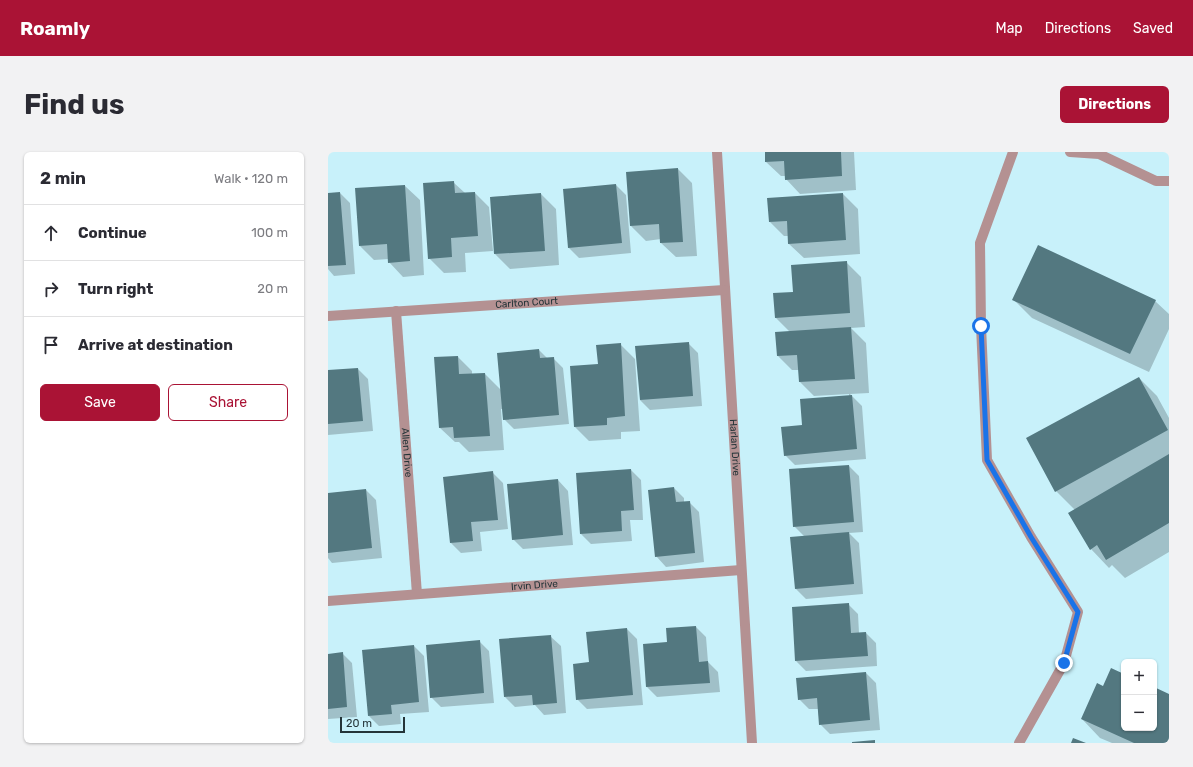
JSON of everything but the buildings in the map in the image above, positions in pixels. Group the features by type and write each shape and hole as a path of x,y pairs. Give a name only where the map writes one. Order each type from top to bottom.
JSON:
{"street":[{"name":"Harlan Drive","path":"717,152 752,743"},
{"path":"1014,152 980,243 981,326 987,460 1031,537 1078,612 1064,663 1019,743"},
{"path":"1070,152 1099,154 1156,182 1169,182"},
{"name":"Carlton Court","path":"328,316 724,290"},
{"name":"Allen Drive","path":"396,311 417,594"},
{"name":"Irvin Drive","path":"328,601 741,570"}],"route":[{"path":"981,326 987,460 1031,537 1078,612 1064,663"}]}
